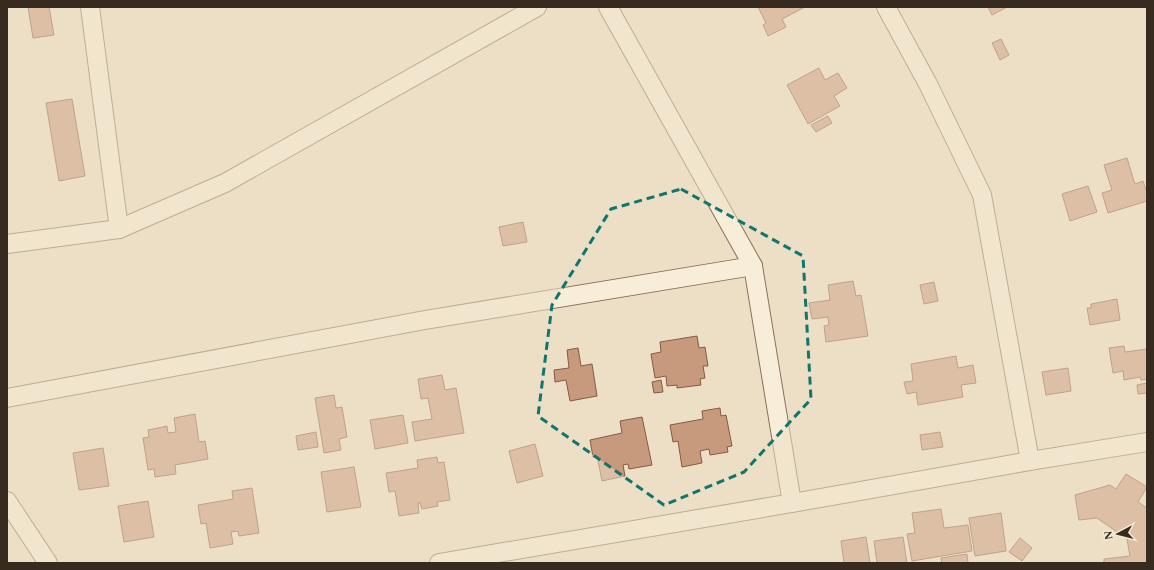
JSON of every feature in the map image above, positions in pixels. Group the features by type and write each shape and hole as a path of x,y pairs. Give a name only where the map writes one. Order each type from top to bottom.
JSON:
{"street":[{"path":"90,7 119,228"},
{"path":"7,244 119,228 225,183 537,7"},
{"path":"608,7 753,266 792,503"},
{"path":"886,7 928,84 982,195 1030,460"},
{"path":"7,398 425,320 753,266"},
{"path":"439,563 792,503 1030,460 1147,442"},
{"path":"7,501 48,563"}],"highlighted area":[{"path":"681,189 803,256 811,399 744,472 664,505 538,416 552,305 611,209"}],"building":[{"path":"28,7 49,7 54,35 33,38"},
{"path":"758,7 805,7 782,19 786,27 768,36 763,25 766,23"},
{"path":"988,7 1007,7 992,15"},
{"path":"1001,39 1009,55 1000,60 992,43"},
{"path":"819,68 825,80 838,73 847,88 834,96 840,106 808,124 787,85"},
{"path":"72,99 85,176 59,181 46,103"},
{"path":"828,116 832,123 816,132 811,125"},
{"path":"1127,158 1135,184 1143,181 1147,193 1147,201 1108,213 1102,193 1112,190 1104,165"},
{"path":"1088,186 1097,212 1070,221 1062,194"},
{"path":"523,222 527,242 503,246 499,227"},
{"path":"853,281 856,296 861,295 868,336 826,342 824,326 829,325 828,317 812,319 809,303 830,300 828,285"},
{"path":"934,282 938,301 924,304 920,285"},
{"path":"1117,299 1120,320 1090,325 1087,308 1091,308 1091,304"},
{"path":"697,336 699,348 705,347 708,366 703,366 705,378 700,379 701,385 677,388 677,385 667,386 666,376 655,378 651,354 661,352 660,342"},
{"path":"1124,346 1125,352 1147,349 1147,379 1141,380 1140,377 1124,380 1123,371 1113,373 1109,348"},
{"path":"578,348 581,366 592,364 597,396 570,401 566,380 555,382 554,370 569,368 567,350"},
{"path":"956,356 958,368 973,365 976,383 961,385 963,397 918,405 916,392 907,394 904,382 913,381 911,364"},
{"path":"1068,368 1071,391 1046,395 1042,372"},
{"path":"442,375 445,390 456,388 464,433 415,441 412,422 432,419 428,398 421,399 418,379"},
{"path":"661,380 663,392 654,393 652,382"},
{"path":"1147,383 1147,393 1138,394 1137,385"},
{"path":"334,395 336,408 342,407 347,437 339,439 341,450 324,453 315,398"},
{"path":"720,408 721,416 726,415 732,446 727,447 728,452 710,455 709,449 700,451 702,463 682,467 678,441 673,442 670,425 703,419 702,411"},
{"path":"195,414 199,442 205,441 208,459 175,465 176,474 155,477 154,469 148,470 143,438 149,437 148,430 167,426 168,433 176,432 174,418"},
{"path":"403,415 408,443 375,449 370,420"},
{"path":"642,417 652,465 629,469 628,464 623,465 625,476 602,481 597,456 593,457 590,440 622,433 620,421"},
{"path":"316,432 318,447 298,450 296,436"},
{"path":"940,432 943,447 922,450 920,435"},
{"path":"535,444 543,476 517,483 509,451"},
{"path":"103,448 109,486 79,490 73,453"},
{"path":"437,457 438,463 444,462 450,500 437,502 438,506 422,509 420,503 418,503 419,513 399,516 395,491 389,492 386,473 418,468 417,460"},
{"path":"354,467 361,507 327,512 321,472"},
{"path":"1126,474 1147,487 1138,502 1147,508 1147,563 1104,563 1104,559 1130,556 1127,539 1097,518 1079,520 1075,495 1110,485 1116,489"},
{"path":"252,488 259,533 239,536 238,531 231,532 233,544 210,548 206,523 201,524 198,505 233,499 232,491"},
{"path":"148,501 154,537 124,542 118,506"},
{"path":"941,509 944,528 968,525 972,551 912,561 907,534 915,533 912,513"},
{"path":"1001,513 1006,551 975,556 969,518"},
{"path":"866,537 870,563 844,563 841,541"},
{"path":"903,537 907,563 877,563 874,541"},
{"path":"1020,538 1032,548 1022,561 1009,552"},
{"path":"967,554 968,563 942,563 941,558"}]}
